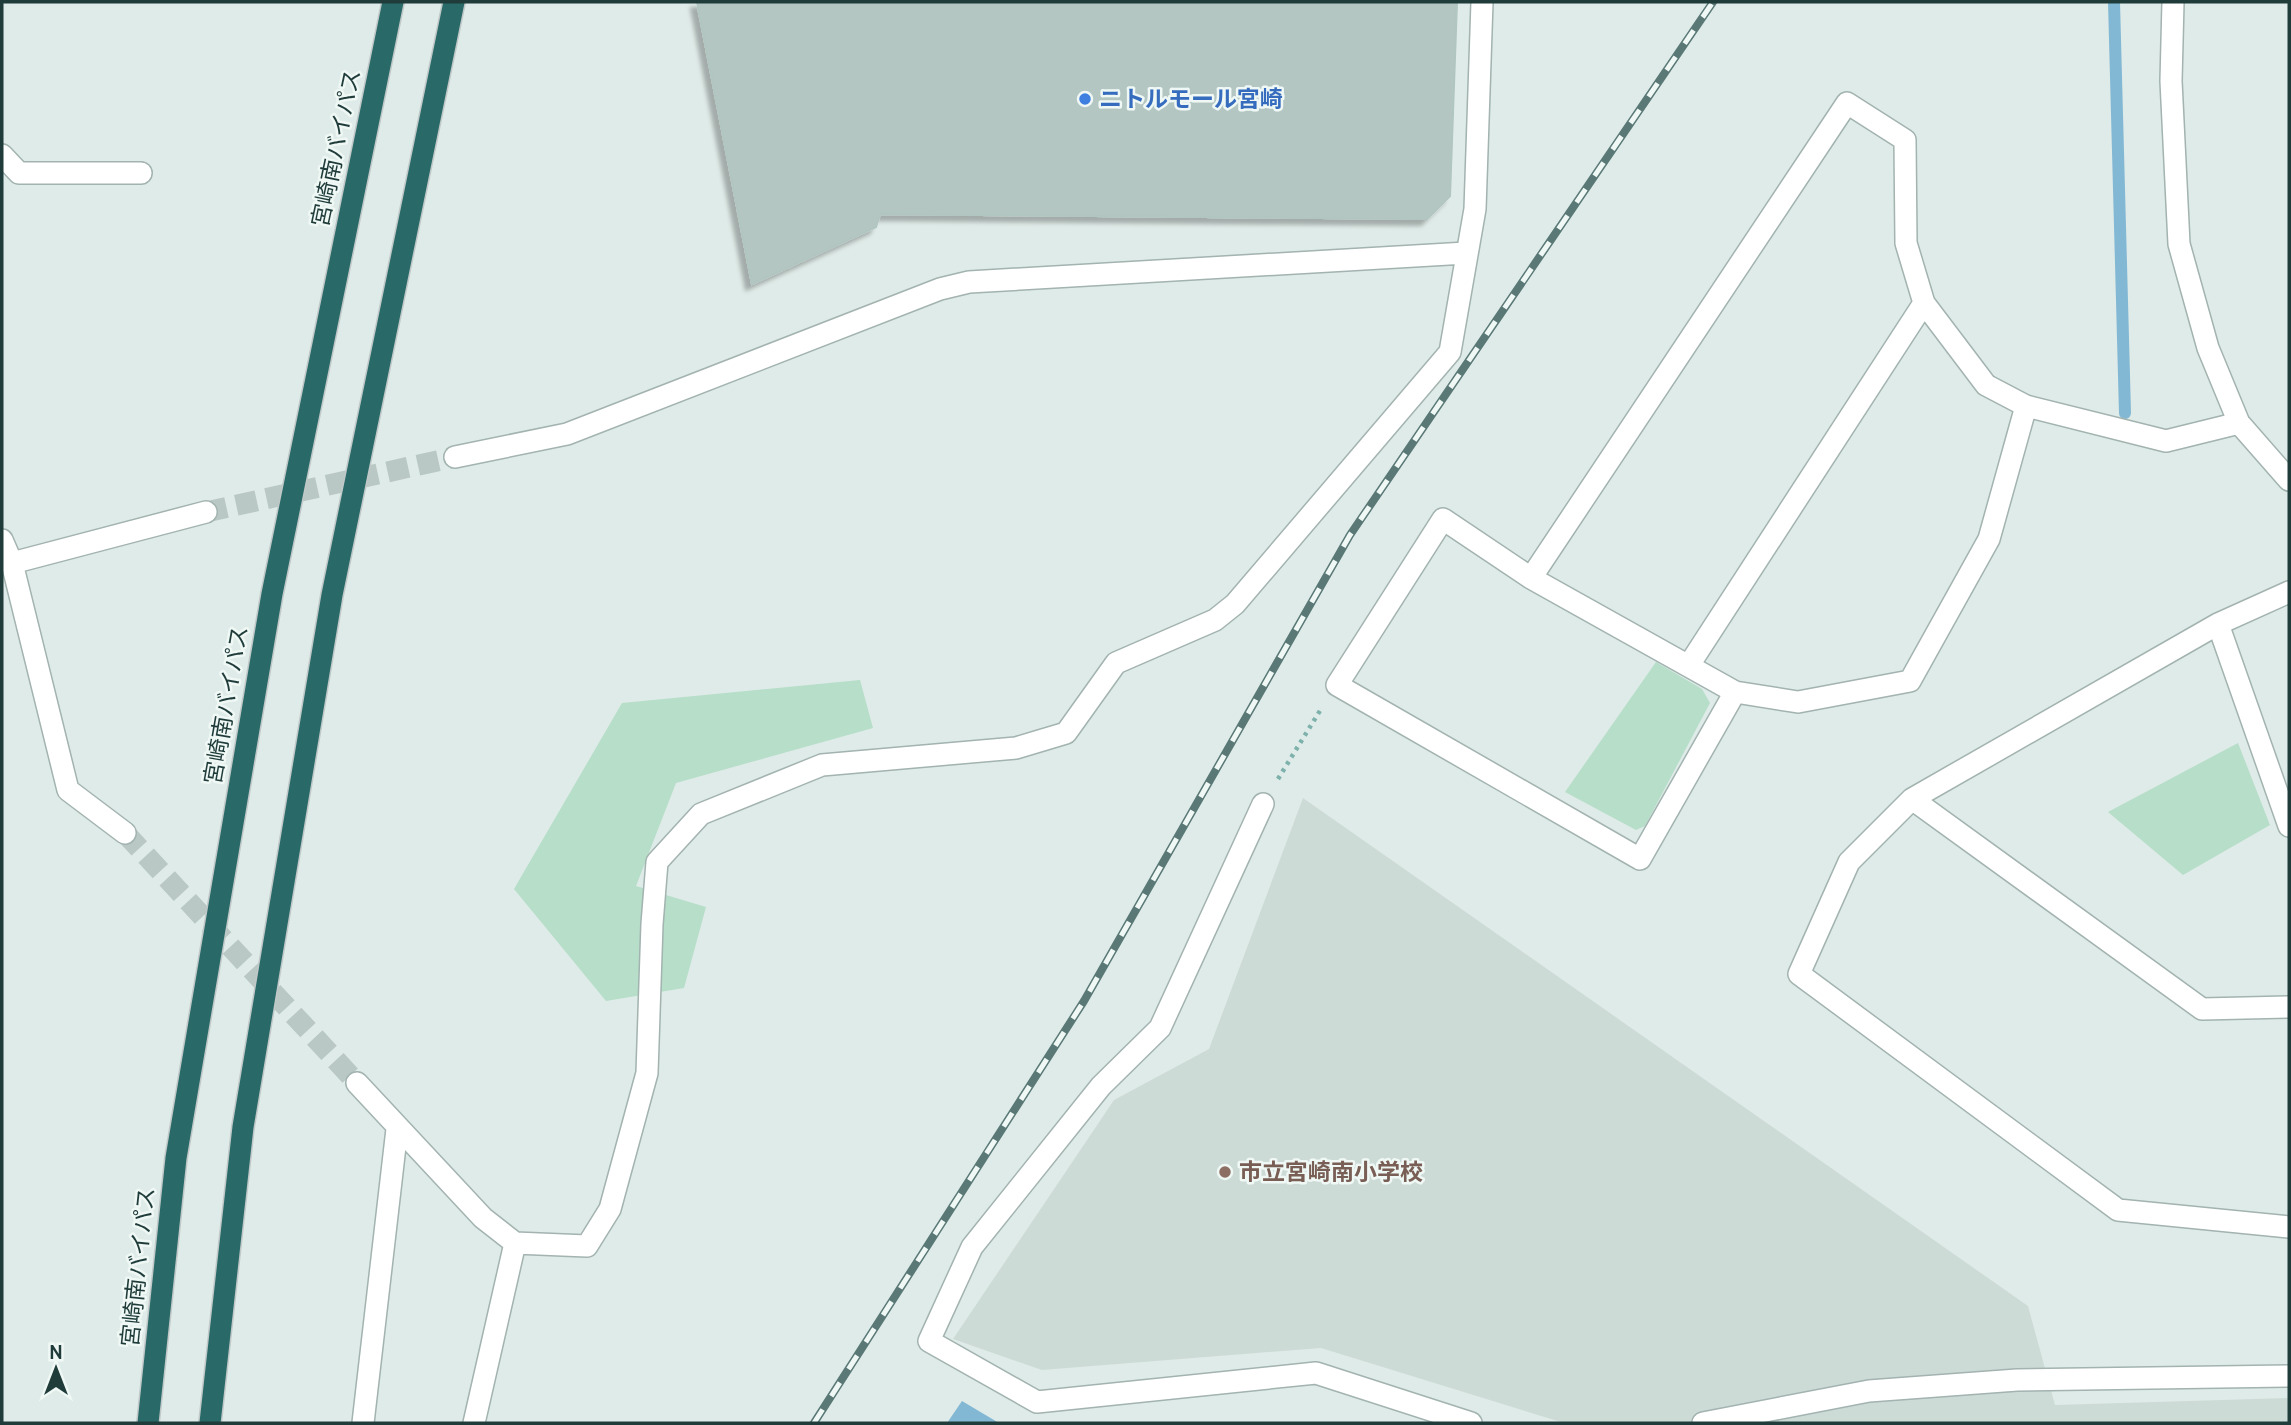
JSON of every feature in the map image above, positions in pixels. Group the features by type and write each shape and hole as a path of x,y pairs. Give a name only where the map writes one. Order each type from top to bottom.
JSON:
{"highway":[{"name":"宮崎南バイパス","path":"148,1423 176,1158 272,594 393,2"},
{"path":"210,1423 243,1127 332,595 454,2"}],"street":[{"path":"357,1083 397,1129 483,1218 515,1243 587,1246 610,1209 648,1073 652,923 657,862 701,814 822,765 1016,748 1066,733 1116,663 1215,620 1236,604 1450,352 1475,209 1482,2"},
{"path":"2173,2 2171,81 2179,244 2208,348 2239,423 2289,480"},
{"path":"1531,578 1847,103 1905,140 1906,243 1924,303 1986,385 2026,406 2166,441 2239,423"},
{"path":"2,155 19,173 141,173"},
{"path":"455,457 567,435 776,351 940,289 969,282 1466,253"},
{"path":"1689,666 1924,303"},
{"path":"1735,692 1640,859 1336,685 1443,519 1531,578 1735,692 1798,702 1910,681 1989,539 2026,406"},
{"path":"12,562 206,512"},
{"path":"2,540 12,562 68,790 125,833"},
{"path":"2289,592 2218,624 1912,799 1849,862 1799,974 2118,1210 2289,1227"},
{"path":"2218,624 2289,826"},
{"path":"1912,799 2202,1009 2289,1007"},
{"path":"1263,804 1160,1028 1101,1086 972,1247 929,1341 1037,1402 1316,1373 1471,1423"},
{"path":"363,1423 397,1129"},
{"path":"474,1423 515,1243"},
{"path":"1703,1423 1868,1391 2017,1380 2289,1376"}],"path":[{"path":"1263,804 1336,685"}],"shaded area":[{"path":"1303,798 2028,1306 2055,1405 2289,1398 2289,1423 1564,1423 1321,1348 1042,1370 953,1339 1114,1100 1209,1049"}],"green space":[{"path":"1656,662 1702,689 1710,703 1645,826 1636,830 1565,792"},
{"path":"860,680 873,728 676,783 636,886 706,907 684,988 606,1001 514,889 622,703"},
{"path":"2238,743 2270,825 2183,875 2108,812"}],"water":[{"path":"962,1401 999,1423 947,1423"}],"building":[{"name":"ニトルモール宮崎","path":"697,2 1457,2 1450,196 1427,219 880,214 876,227 752,284"}],"waterway":[{"path":"2114,2 2125,413"}],"tunnel":[{"path":"206,512 455,457"},
{"path":"125,833 357,1083"}],"railway":[{"path":"814,1423 1084,1001 1350,535 1713,2"}],"place":[{"name":"ニトルモール宮崎","path":"1085,99"},
{"name":"市立宮崎南小学校","path":"1225,1172"}]}
